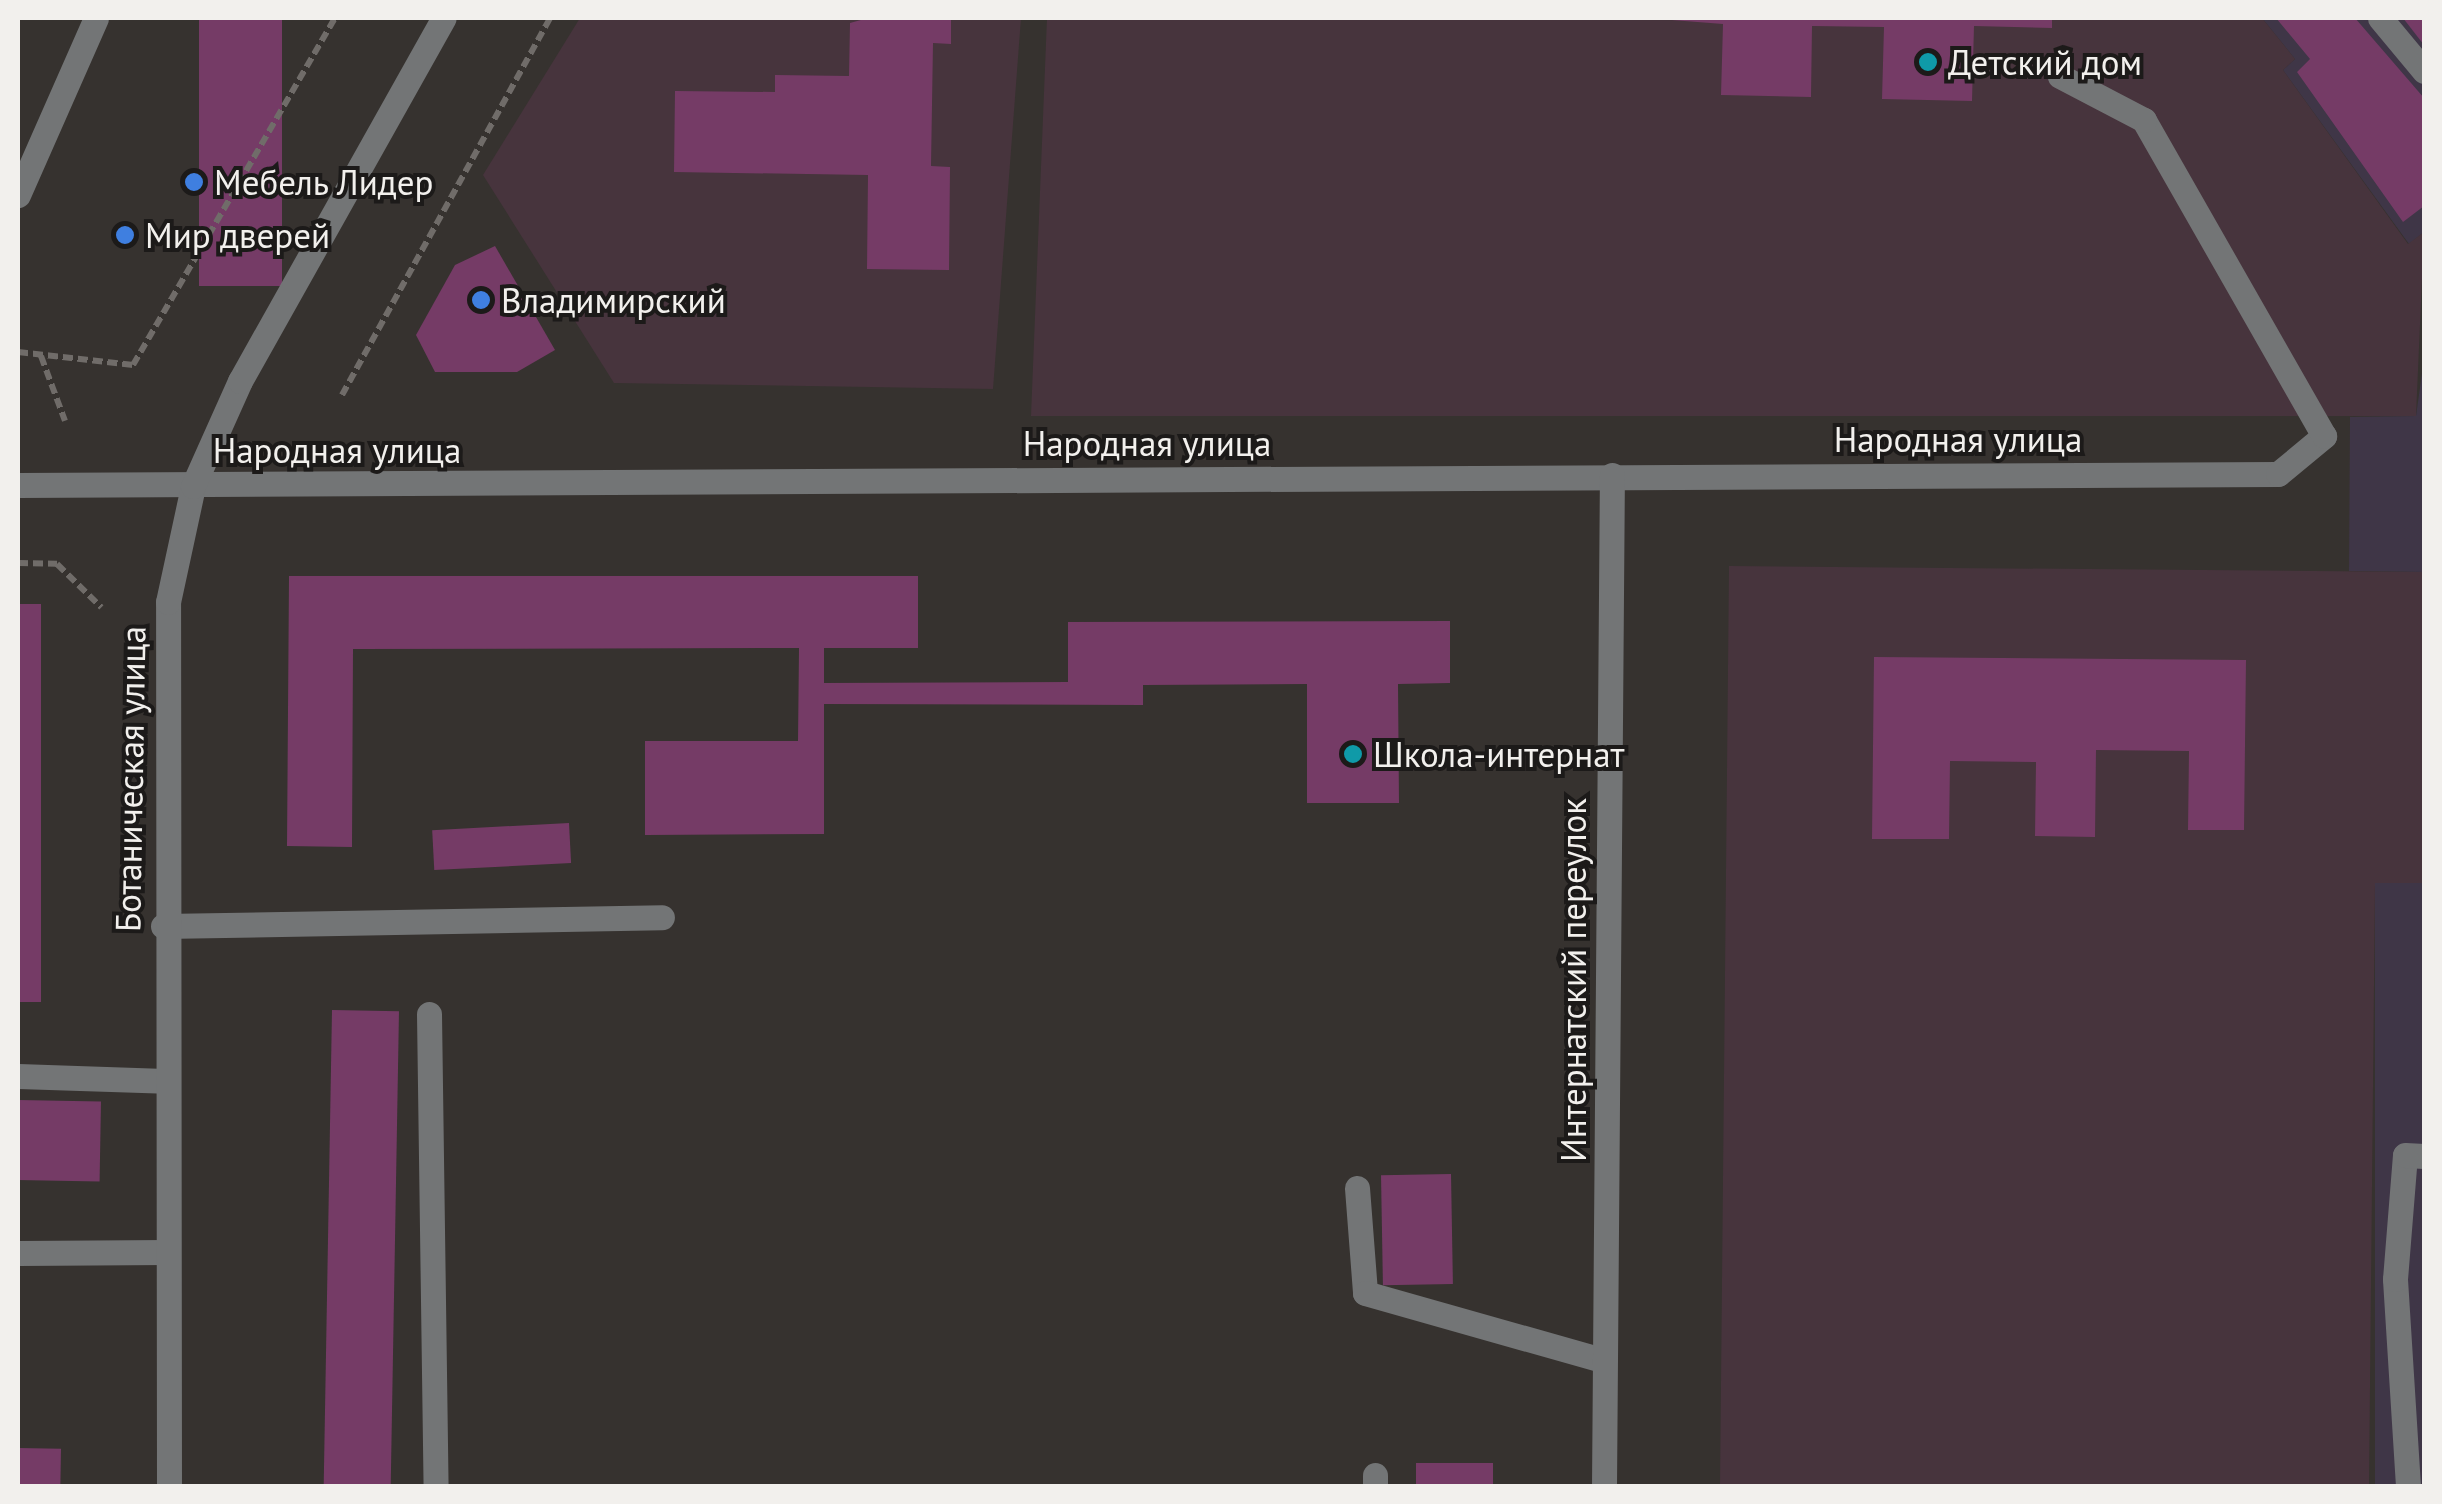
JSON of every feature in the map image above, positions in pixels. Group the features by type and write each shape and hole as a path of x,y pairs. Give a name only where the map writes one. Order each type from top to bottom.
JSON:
{"street":[{"path":"18,195 96,18"},
{"name":"Ботаническая улица","path":"169,1486 163,926 165,641 193,486 240,381 444,18"},
{"path":"2380,18 2424,71"},
{"name":"Народная улица","path":"18,484 2278,474 2324,436 2144,120 2060,76"},
{"name":"Интернатский переулок","path":"1604,1486 1612,474"},
{"path":"163,926 662,917"},
{"path":"429,1014 436,1486"},
{"path":"18,1076 166,1081"},
{"path":"2408,1486 2396,1279 2404,1155 2424,1156"},
{"path":"1357,1188 1365,1293 1605,1361"},
{"path":"18,1252 168,1252"}],"path":[{"path":"18,352 132,364 335,18"},
{"path":"342,394 550,18"},
{"path":"41,356 65,421"},
{"path":"18,564 57,564 100,607"}],"shaded area":[{"path":"580,18 1021,18 993,389 614,383 483,175"},
{"path":"1047,18 2262,18 2295,59 2283,70 2408,244 2424,232 2416,416 1031,416"},
{"path":"2262,18 2424,18 2424,232 2409,244 2283,70 2295,59"},
{"path":"2424,359 2424,572 2349,571 2350,417 2416,416"},
{"path":"1729,566 2424,572 2424,883 2375,883 2369,1486 1720,1486"},
{"path":"2375,883 2424,883 2424,1486 2375,1486"}],"building":[{"path":"199,18 282,18 282,286 199,286"},
{"path":"868,18 951,18 951,44 933,43 931,166 950,167 949,270 867,269 868,175 674,172 675,91 775,92 775,75 849,76 850,23"},
{"name":"Детский дом","path":"1646,18 2052,18 2052,28 1974,26 1972,101 1882,99 1884,27 1812,26 1811,97 1721,95 1723,24"},
{"path":"2276,18 2355,18 2424,98 2424,206 2403,222 2297,72 2310,59"},
{"path":"2403,18 2424,18 2424,45"},
{"name":"Владимирский","path":"495,246 555,350 517,372 435,372 416,335 455,265"},
{"path":"289,576 918,576 918,648 824,648 824,683 1068,682 1068,622 1450,621 1450,683 1398,684 1399,803 1307,803 1307,684 1143,685 1143,705 824,704 824,834 645,835 645,741 798,741 799,648 353,649 352,847 287,846"},
{"path":"18,604 41,604 41,1002 18,1002"},
{"path":"1874,657 2246,660 2244,830 2188,830 2189,751 2096,750 2095,837 2035,836 2036,762 1950,761 1949,839 1872,839"},
{"path":"569,823 571,863 434,870 432,830"},
{"path":"332,1010 399,1011 391,1486 324,1486"},
{"path":"18,1100 101,1101 100,1181 18,1180"},
{"path":"1451,1174 1453,1284 1383,1285 1381,1175"},
{"path":"18,1448 61,1449 60,1486 18,1486"},
{"path":"1416,1463 1493,1463 1493,1486 1416,1486"}],"place":[{"name":"Детский дом","path":"1928,62"},
{"name":"Мебель Лидер","path":"194,182"},
{"name":"Мир дверей","path":"125,235"},
{"name":"Владимирский","path":"481,300"},
{"name":"Школа-интернат","path":"1353,754"}]}
